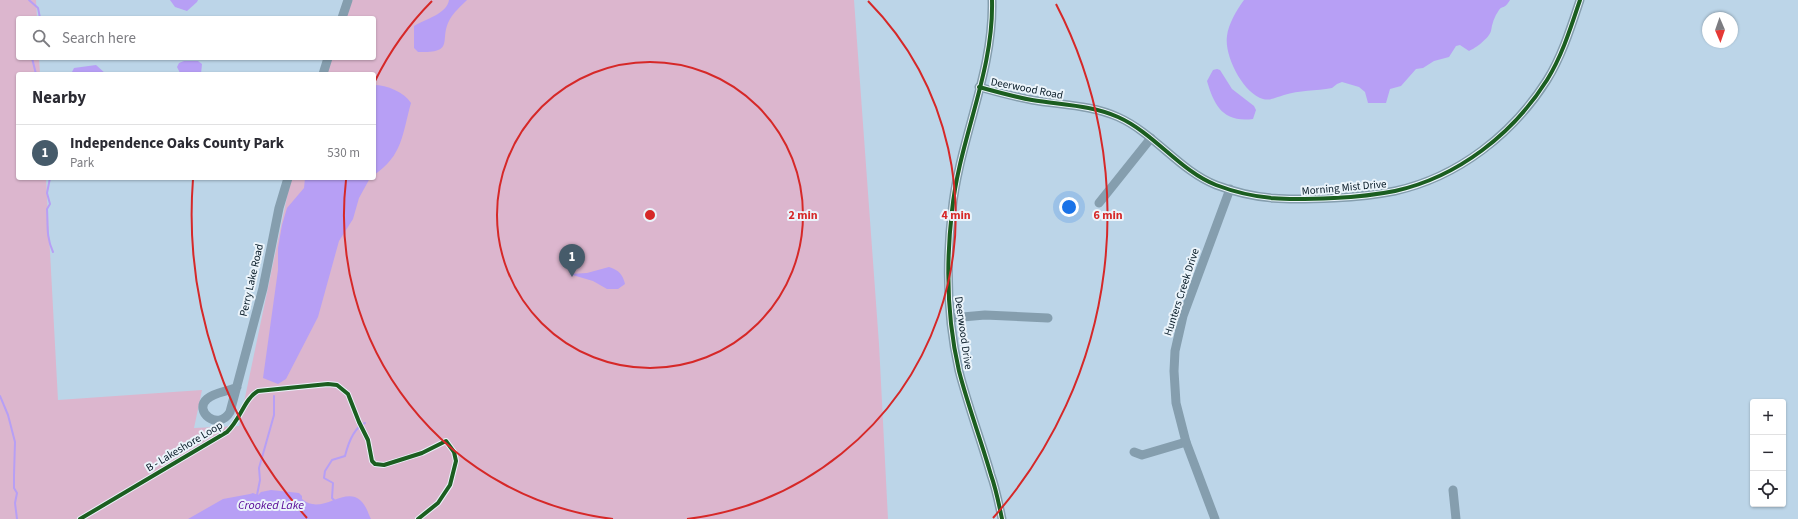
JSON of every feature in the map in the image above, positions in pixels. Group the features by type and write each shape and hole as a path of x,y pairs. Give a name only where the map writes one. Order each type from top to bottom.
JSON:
{"street":[{"path":"343,16 348,0"},
{"name":"Deerwood Road","path":"992,0 992,24 979,87 1031,100 1102,111 1125,121 1151,138"},
{"name":"Morning Mist Drive","path":"1151,138 1190,170 1214,184 1263,199 1289,200 1359,196 1396,190 1417,184 1462,163 1498,137 1518,119 1547,80 1557,61 1570,33 1580,0"},
{"path":"324,72 327,60"},
{"name":"Deerwood Drive","path":"979,87 958,171 952,210 948,268 951,318 959,370 992,476 1002,519"},
{"path":"1099,204 1151,138"},
{"name":"Perry Lake Road","path":"237,387 263,288 279,208 287,180"},
{"name":"Hunters Creek Drive","path":"1216,519 1186,442 1176,403 1174,371 1175,351 1188,302 1230,189"},
{"path":"951,318 985,315 1048,318"},
{"path":"1134,452 1142,455 1186,442"},
{"path":"1453,490 1456,519"}],"shaded area":[{"path":"0,0 36,0 37,16 16,16 16,60 39,60 40,72 16,72 16,180 46,180 58,400 202,390 194,428 239,426 291,180 376,180 376,72 325,72 328,60 376,60 376,16 343,16 348,0 854,0 879,344 888,519 0,519"}],"water":[{"path":"170,0 198,0 187,11 175,7"},
{"path":"449,0 467,0 450,19 442,48 430,52 418,52 414,48 414,26 440,13 447,5"},
{"path":"1244,0 1510,0 1499,10 1490,34 1479,45 1469,51 1460,45 1456,46 1449,57 1434,61 1423,68 1416,69 1401,86 1390,89 1386,103 1368,103 1365,92 1359,87 1342,82 1332,88 1290,93 1271,99 1263,99 1256,95 1242,82 1236,73 1227,44 1227,36 1231,22"},
{"path":"184,61 198,61 202,64 201,72 180,72 177,67 179,63"},
{"path":"96,65 104,72 72,72 74,68"},
{"path":"1213,70 1220,70 1232,89 1254,106 1256,110 1253,119 1243,120 1234,118 1227,115 1217,105 1207,81"},
{"path":"376,85 384,86 400,92 411,103 400,144 391,160 376,173"},
{"path":"305,180 369,180 359,198 353,219 339,241 318,317 286,379 278,384 263,378 278,270 278,248 287,208 304,188"},
{"path":"609,267 618,271 623,278 625,284 618,289 607,289 593,281 569,274 587,273"},
{"name":"Crooked Lake","path":"271,490 299,493 302,496 302,499 309,503 317,504 347,496 354,497 364,504 371,519 188,519 223,499 253,493 258,495 261,492"}],"waterway":[{"path":"29,0 38,8 40,16"},
{"path":"32,60 36,72"},
{"path":"50,180 47,193 50,204 47,209 47,226 49,241 53,252"},
{"path":"0,396 8,415 15,442 14,488 17,493 15,503 17,519"},
{"path":"257,495 260,480 259,468 274,415 274,396"},
{"path":"334,500 332,498 333,483 324,478 325,471 332,460 345,456 354,432 365,423"}],"cycle path":[{"path":"992,0 988,53 961,158 956,185 950,231 948,271 952,331 959,371 999,502 1002,519"},
{"path":"979,87 1026,99 1097,110 1118,117 1143,132 1179,162 1203,179 1231,190 1260,197 1288,199 1342,198 1380,194 1418,184 1441,175 1462,164 1501,135 1518,118 1547,80 1562,51 1580,0"},
{"name":"B - Lakeshore Loop","path":"80,519 227,432 232,427 249,399 258,391 328,384 337,385 348,394 368,440 372,461 375,464 384,465 422,453 446,441 454,452 456,461 450,485 438,503 418,519"}],"place":[{"name":"Independence Oaks County Park","path":"572,277"}]}
